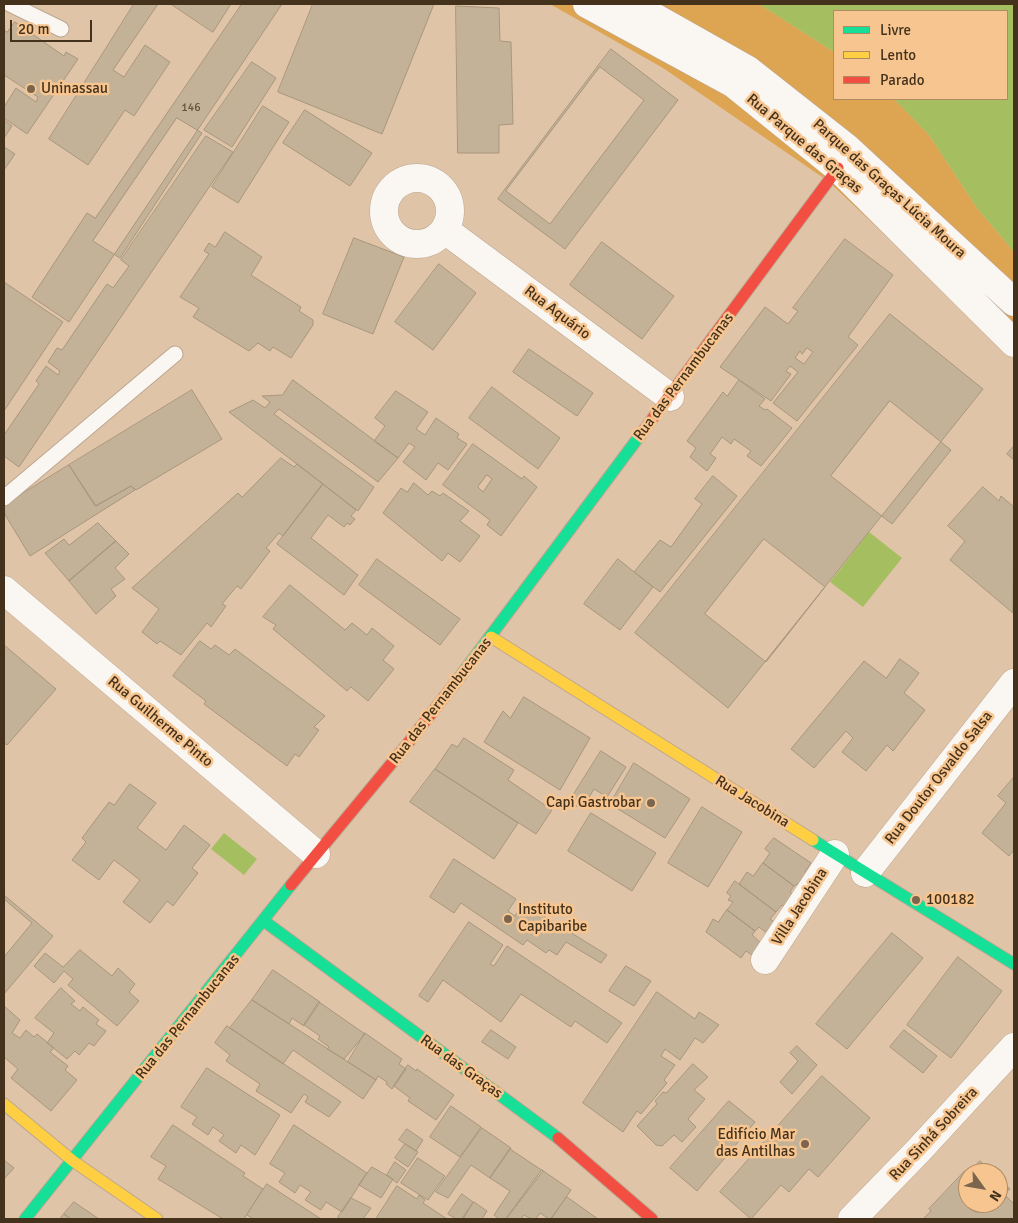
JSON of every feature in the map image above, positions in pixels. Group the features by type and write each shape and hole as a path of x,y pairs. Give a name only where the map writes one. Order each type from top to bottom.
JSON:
{"street":[{"name":"Rua Parque das Graças","path":"587,4 734,84 838,168 1014,343"},
{"name":"Parque das Graças Lúcia Moura","path":"631,4 748,70 847,148 1014,302"},
{"name":"Rua das Pernambucanas","path":"25,1219 316,854 405,747 491,637 838,168"},
{"name":"Rua Aquário","path":"445,230 670,397"},
{"name":"Rua Guilherme Pinto","path":"4,590 316,854"},
{"name":"Rua Jacobina","path":"491,637 865,873 1014,964"},
{"name":"Rua Doutor Osvaldo Salsa","path":"865,873 1014,683"},
{"name":"Villa Jacobina","path":"765,960 835,854"},
{"name":"Rua das Graças","path":"264,921 562,1141 652,1219"},
{"name":"Rua Sinhá Sobreira","path":"852,1219 1014,1047"},
{"path":"4,1104 73,1161 157,1219"}],"lane":[{"path":"10,4 61,29"},
{"path":"4,498 176,354"}],"shaded area":[{"path":"550,4 759,4 833,51 833,100 895,100 929,135 977,208 1014,252 1014,357 828,181 663,68"},
{"path":"759,4 1014,4 1014,252 977,208 929,135 895,100 1008,100 1008,10 833,10 833,51"},
{"path":"869,532 902,558 863,607 830,582"},
{"path":"224,833 257,859 244,875 211,849"}],"building":[{"path":"134,4 158,4 113,70 124,77 145,45 170,62 134,116 125,110 88,165 49,139"},
{"path":"171,4 231,4 213,32"},
{"path":"242,4 282,4 69,322 32,297 87,213 95,218"},
{"path":"313,4 434,4 382,134 278,92"},
{"path":"456,6 499,8 500,41 511,42 513,124 499,125 499,153 458,153"},
{"path":"15,22 64,56 66,52 78,59 27,134 4,118 4,107 16,88 36,102 38,97 4,75 4,30 7,32"},
{"path":"611,49 678,100 565,249 498,199"},
{"path":"252,62 276,78 232,147 204,130"},
{"path":"600,67 644,100 550,224 506,191"},
{"path":"263,106 289,122 238,203 212,187"},
{"path":"305,110 372,153 350,186 283,143"},
{"path":"177,118 202,133 120,258 93,241"},
{"path":"4,120 12,126 4,138"},
{"path":"206,136 233,152 19,467 4,456 4,435 39,384 36,381 46,366 58,375 60,371 48,362 57,348 62,350 107,284 113,288 129,266 121,260"},
{"path":"4,147 15,154 4,170"},
{"path":"225,232 262,257 251,275 301,307 299,311 313,320 313,325 291,358 273,347 270,351 258,343 249,351 193,317 199,308 180,297 209,254 204,251 209,243 215,247"},
{"path":"354,238 404,257 373,334 323,314"},
{"path":"845,239 893,275 848,337 858,345 797,421 773,403 798,372 790,366 786,371 791,374 771,401 720,367 765,307 788,324 798,311 793,308","holes":["807,348 813,352 804,364 795,358 800,351 802,354"]},
{"path":"602,242 674,296 642,339 570,285"},
{"path":"439,264 476,293 433,350 395,322"},
{"path":"4,282 63,322 4,411"},
{"path":"890,314 983,389 728,708 635,633"},
{"path":"529,349 593,393 577,416 513,372"},
{"path":"293,380 398,458 378,482 279,409 274,414 374,487 358,511 229,412 253,400 265,408 270,402 262,396 282,395"},
{"path":"739,380 765,399 759,406 765,410 767,409 792,428 761,466 747,456 751,451 734,439 731,444 722,437 710,454 716,458 707,471 690,457 696,448 687,441 723,392 727,396"},
{"path":"492,387 560,438 538,469 469,418"},
{"path":"192,390 222,439 136,490 131,486 95,506 69,465"},
{"path":"396,391 428,412 416,429 425,435 436,418 459,434 457,438 467,444 448,470 438,463 426,480 403,462 415,447 409,443 398,458 374,441 385,426 375,418"},
{"path":"890,401 951,450 892,524 831,476"},
{"path":"473,444 522,479 524,476 537,487 501,536 487,525 490,520 443,485","holes":["487,475 492,479 483,492 478,487"]},
{"path":"1014,446 1014,460 1007,454"},
{"path":"281,458 294,467 297,464 323,484 283,536 279,533 266,548 270,551 241,589 237,586 222,604 226,606 211,627 207,623 181,655 160,641 157,644 142,632 159,609 132,588 238,493 242,497"},
{"path":"69,465 96,506 131,486 135,490 30,556 4,513 4,505"},
{"path":"713,476 737,496 660,592 634,572 660,540 671,547 702,504 695,499"},
{"path":"414,483 428,495 432,491 440,496 443,493 469,511 460,521 480,536 460,562 448,553 442,561 383,513 401,488 407,492"},
{"path":"323,484 356,510 351,516 355,519 350,525 347,523 344,527 328,515 311,538 358,575 344,595 277,544"},
{"path":"983,487 999,501 1001,496 1014,507 1013,613 950,560 965,541 948,526"},
{"path":"98,523 116,541 69,581 45,553 64,539 69,545"},
{"path":"764,539 825,587 766,662 705,614"},
{"path":"116,541 129,554 115,568 125,579 111,589 116,596 96,614 69,581"},
{"path":"377,559 460,619 440,645 359,585"},
{"path":"618,559 653,587 620,630 584,604"},
{"path":"290,585 345,630 352,623 367,635 372,628 394,646 383,660 394,669 368,701 351,687 347,691 273,629 276,625 263,617"},
{"path":"200,641 211,649 215,645 229,655 235,649 325,716 314,727 319,730 299,757 295,754 287,766 204,704 206,701 173,676"},
{"path":"4,645 56,689 7,745 4,743"},
{"path":"900,659 919,673 904,693 925,710 893,751 887,745 866,771 842,752 853,738 846,731 814,768 791,749 864,661 886,678"},
{"path":"524,697 590,738 560,790 484,742 503,711 510,718"},
{"path":"464,738 514,770 508,780 552,810 536,834 435,769 452,744 457,747"},
{"path":"601,751 626,767 607,797 594,789 582,809 569,802"},
{"path":"634,763 690,799 665,838 610,804"},
{"path":"435,769 518,823 494,859 410,802"},
{"path":"1014,777 1014,850 1009,856 982,833 1006,803 998,796"},
{"path":"130,784 156,803 137,828 166,850 184,825 210,845 192,868 198,873 173,906 167,901 150,923 123,902 140,880 114,860 99,880 72,860 86,842 82,838 109,802 114,805"},
{"path":"702,807 742,832 708,887 668,863"},
{"path":"591,813 656,853 632,891 568,851"},
{"path":"774,838 811,863 805,872 810,876 803,886 799,883 794,886 763,863 770,853 765,849"},
{"path":"454,859 516,899 508,911 515,916 523,903 607,955 601,963 566,942 557,955 549,950 546,953 527,940 523,945 461,903 454,913 430,897"},
{"path":"763,863 794,886 790,892 796,896 787,908 782,905 776,912 739,884 747,872 753,876"},
{"path":"735,881 776,912 770,919 776,923 768,934 759,927 755,931 727,910 733,902 728,900 731,896 727,893"},
{"path":"4,895 53,936 4,994"},
{"path":"4,899 32,923 4,957"},
{"path":"727,910 755,931 752,935 761,943 752,955 746,951 741,958 706,932 713,919 718,922"},
{"path":"469,922 503,945 490,964 494,966 507,946 622,1023 607,1043 575,1021 571,1027 521,994 501,1022 443,980 428,1002 419,996"},
{"path":"892,933 923,958 847,1049 816,1024"},
{"path":"80,950 112,976 118,968 135,984 129,992 139,1001 117,1026 68,985 73,979 64,971 54,983 34,966 45,953 63,967"},
{"path":"958,957 1002,991 951,1058 907,1025"},
{"path":"626,966 651,981 634,1006 609,991"},
{"path":"273,970 320,1002 304,1026 292,1018 289,1024 252,1000"},
{"path":"61,988 75,1001 71,1004 80,1011 83,1007 99,1020 96,1024 106,1031 94,1046 89,1043 79,1055 75,1051 67,1059 47,1043 54,1033 35,1018"},
{"path":"657,992 695,1019 699,1012 719,1025 703,1043 695,1038 680,1060 665,1049 661,1056 675,1065 664,1080 667,1083 641,1114 637,1111 623,1132 583,1103"},
{"path":"252,1000 376,1080 363,1099 293,1050 283,1064 230,1028"},
{"path":"319,1002 365,1034 344,1059 327,1049 329,1047 318,1039 320,1036 304,1025"},
{"path":"4,1006 20,1020 12,1033 20,1038 26,1030 34,1037 37,1034 54,1048 50,1052 68,1066 65,1070 77,1080 51,1111 11,1078 18,1069 4,1057"},
{"path":"227,1026 341,1102 329,1117 305,1102 308,1097 304,1094 291,1113 256,1091 260,1084 226,1061 230,1055 215,1043"},
{"path":"491,1030 516,1047 508,1059 482,1042"},
{"path":"904,1030 937,1056 923,1073 890,1047"},
{"path":"365,1033 402,1059 399,1064 406,1069 392,1089 386,1084 387,1082 378,1076 376,1080 348,1062"},
{"path":"797,1046 817,1065 792,1094 780,1082 798,1061 790,1053"},
{"path":"693,1064 708,1077 694,1090 705,1099 688,1119 696,1127 682,1142 674,1135 662,1146 656,1145 637,1126 657,1104 655,1101 663,1092 666,1093"},
{"path":"408,1065 416,1071 417,1069 454,1095 436,1120 408,1101 410,1098 394,1086"},
{"path":"207,1068 280,1115 255,1155 241,1145 236,1153 219,1141 224,1135 213,1127 208,1135 192,1124 197,1117 181,1107"},
{"name":"Edifício Mar das Antilhas","path":"822,1076 870,1118 818,1177 809,1169 789,1192 781,1185 751,1219 720,1192"},
{"path":"729,1101 755,1122 697,1191 670,1168"},
{"path":"451,1106 481,1127 460,1157 430,1137"},
{"path":"173,1125 245,1173 243,1176 263,1189 244,1219 223,1219 158,1179 166,1166 151,1157"},
{"path":"294,1125 367,1173 342,1212 326,1202 321,1210 305,1200 311,1192 300,1185 295,1193 279,1182 285,1173 270,1164"},
{"path":"482,1128 511,1148 490,1178 471,1165 448,1198 436,1192"},
{"path":"407,1129 423,1140 416,1151 399,1140"},
{"path":"405,1144 418,1152 408,1167 395,1158"},
{"path":"510,1149 543,1171 506,1219 499,1219 494,1215 510,1191 490,1178"},
{"path":"418,1158 445,1176 428,1200 401,1183"},
{"path":"4,1160 14,1168 4,1179"},
{"path":"395,1162 406,1170 397,1183 387,1175"},
{"path":"372,1167 393,1179 381,1198 359,1185"},
{"path":"542,1170 571,1190 551,1219 540,1213 536,1219 531,1219 524,1215 521,1219 506,1219"},
{"path":"958,1178 958,1213 1008,1213 1008,1198 1014,1204 1014,1219 923,1219 931,1211 929,1209"},
{"path":"267,1184 321,1219 253,1219 247,1215"},
{"path":"397,1186 417,1199 419,1195 425,1200 423,1203 447,1219 376,1219"},
{"path":"462,1194 473,1202 463,1219 456,1219 448,1214"},
{"path":"567,1197 598,1219 551,1219"},
{"path":"351,1198 371,1208 363,1219 341,1219 338,1217"},
{"path":"74,1202 99,1219 71,1219 64,1214"},
{"path":"474,1202 487,1211 482,1219 462,1219"},
{"path":"64,1214 71,1219 60,1219"}],"traffic: fast":[{"path":"459,678 641,434"},
{"path":"813,840 1014,964"},
{"path":"25,1219 291,885"},
{"path":"264,921 558,1138"}],"traffic: slow":[{"path":"491,637 813,840"},
{"path":"4,1104 73,1161 157,1219"}],"traffic: jam":[{"path":"641,434 838,168"},
{"path":"291,885 405,747 459,678"},
{"path":"558,1138 652,1219"}],"place":[{"name":"Uninassau","path":"31,89"},
{"name":"Capi Gastrobar","path":"651,803"},
{"name":"100182","path":"916,900"},
{"name":"Instituto Capibaribe","path":"508,919"},
{"name":"Edifício Mar das Antilhas","path":"805,1144"}]}
